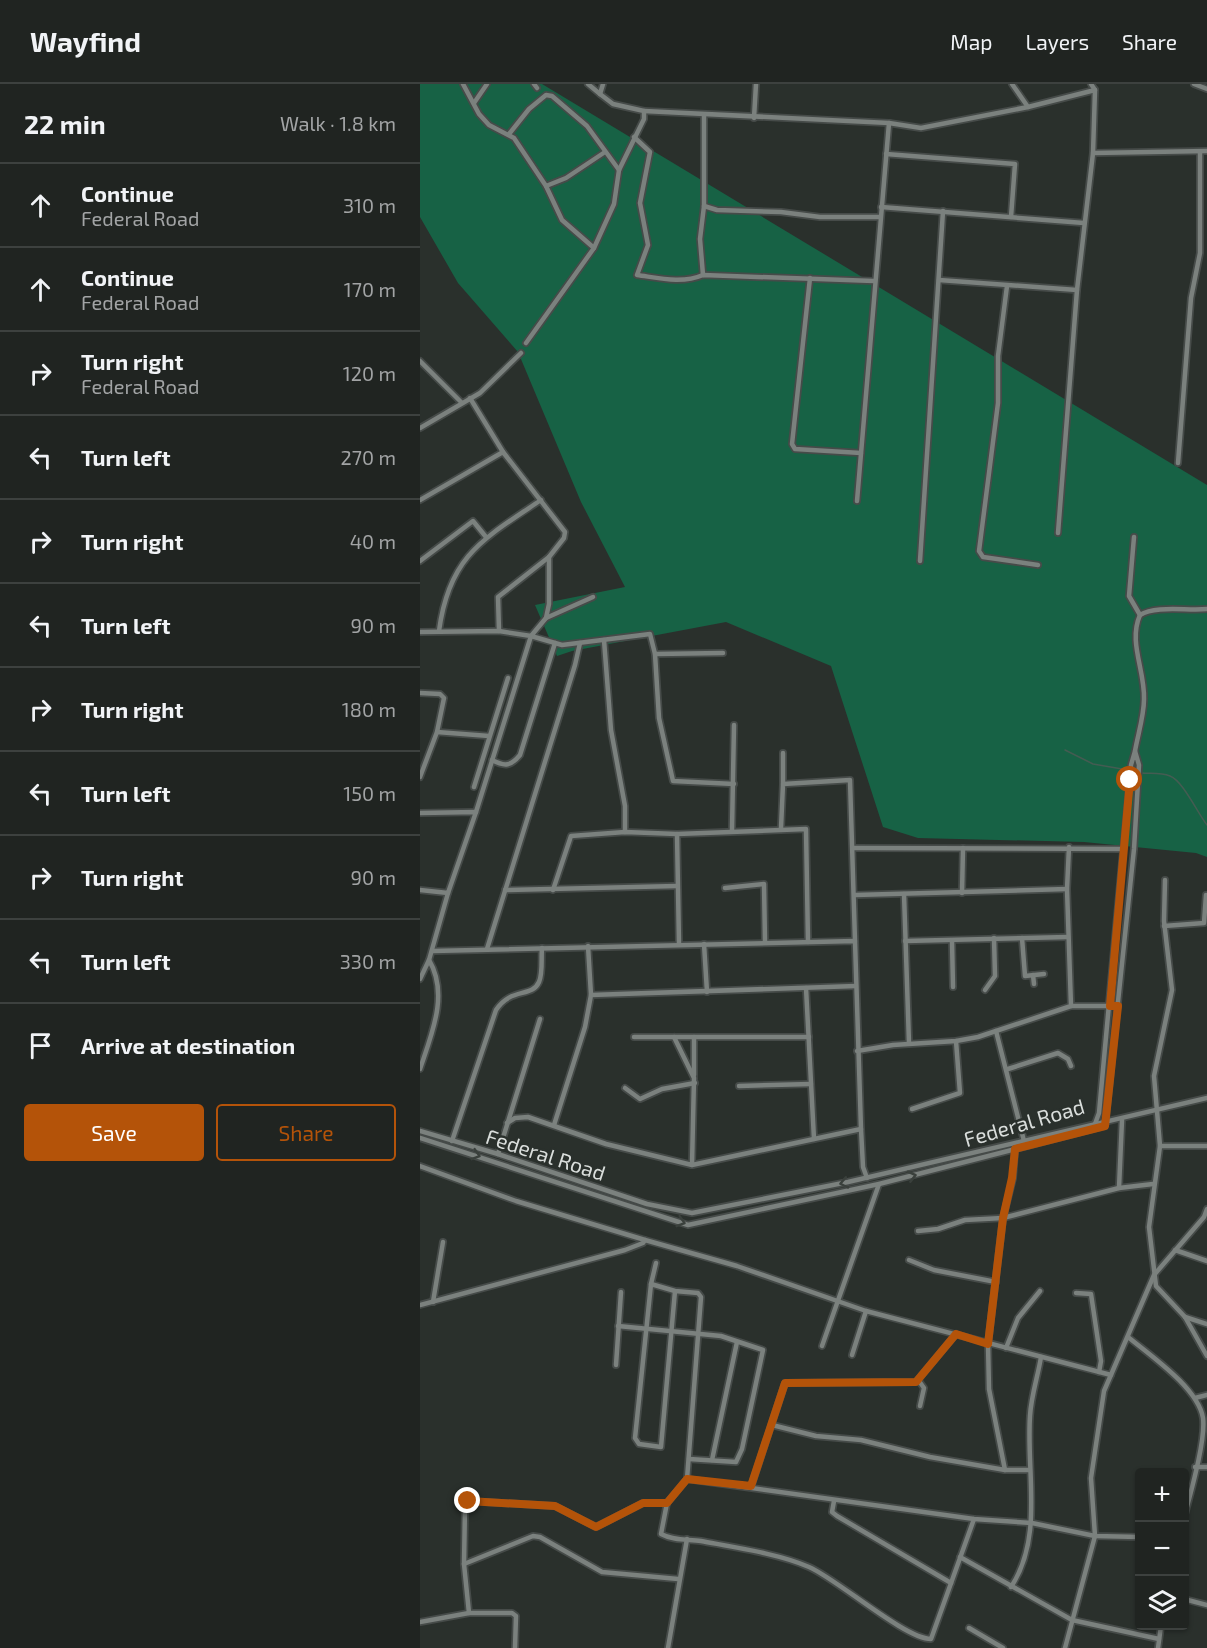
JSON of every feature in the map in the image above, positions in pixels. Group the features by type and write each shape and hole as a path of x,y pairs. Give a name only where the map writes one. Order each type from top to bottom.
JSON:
{"street":[{"path":"463,84 489,125 509,134 537,170 562,220 594,248"},
{"path":"474,103 488,84"},
{"path":"588,84 613,104 644,111 889,123 930,128 1095,90"},
{"path":"600,94 603,84"},
{"path":"754,118 756,84"},
{"path":"1012,84 1028,107"},
{"path":"1058,533 1077,290 1093,153 1095,90 1091,84"},
{"path":"1194,84 1207,89"},
{"path":"509,134 529,109 550,96 586,126 619,170"},
{"path":"526,343 594,248 614,204 619,170 644,119 644,111"},
{"path":"703,275 700,239 704,206 704,115"},
{"path":"857,501 889,123"},
{"path":"634,137 650,152 640,203 648,245 637,275 673,280 693,279 703,275 747,278 774,275 874,281"},
{"path":"1093,153 1207,151"},
{"path":"546,186 566,178 605,152"},
{"path":"1179,463 1191,298 1200,253 1200,152"},
{"path":"886,154 1015,164 1011,217"},
{"path":"704,206 717,210 781,212 820,217 880,217"},
{"path":"881,207 1084,223"},
{"path":"920,561 943,211"},
{"path":"1200,253 1207,249"},
{"path":"810,278 792,444 795,449 861,453"},
{"path":"939,280 1077,290"},
{"path":"1007,286 998,356 998,403 979,552 983,557 1038,565"},
{"path":"420,428 480,393 521,353"},
{"path":"420,361 461,402"},
{"path":"470,398 503,452 565,532 564,538 549,557 498,597 499,631"},
{"path":"420,500 503,452"},
{"path":"439,631 442,606 462,561 486,537 541,500"},
{"path":"420,561 473,521 486,537"},
{"path":"1134,537 1129,596 1140,615"},
{"path":"546,618 549,604 549,557"},
{"path":"420,979 432,951 448,893 531,636 546,618 593,597"},
{"path":"1135,751 1144,700 1135,638 1136,624 1140,615 1155,608 1180,612 1207,609"},
{"path":"420,632 499,631 531,636 555,643 580,643 650,634 655,654 659,718 673,781 734,784"},
{"path":"604,640 611,730 625,806 625,832"},
{"path":"492,760 503,766 510,765 520,755 555,643"},
{"path":"487,949 580,643"},
{"path":"655,654 723,653"},
{"path":"474,787 508,678"},
{"path":"420,693 443,695 437,732 420,777"},
{"path":"732,830 734,725"},
{"path":"437,732 489,736"},
{"name":"Federal Road","path":"420,1131 681,1213 722,1209 867,1178 1095,1124 1099,1113 1131,765 1135,751"},
{"name":"Federal Road","path":"420,1138 688,1225 879,1184 1100,1128 1105,1124 1134,849 1139,765 1135,751"},
{"path":"782,828 783,753"},
{"path":"783,784 850,780 855,895 857,1051 863,1167 867,1178"},
{"path":"420,813 476,812"},
{"path":"553,890 572,836 625,832 677,834 782,828 806,829 808,942"},
{"path":"677,834 679,944"},
{"path":"1069,847 1067,890 1071,1006"},
{"path":"853,848 1123,849"},
{"path":"962,893 963,848"},
{"path":"1165,880 1164,926 1172,990 1154,1076 1160,1146 1153,1184 1149,1227 1156,1286 1185,1317 1207,1356"},
{"path":"725,888 764,884 765,942"},
{"path":"505,890 677,886"},
{"path":"420,890 448,893"},
{"path":"855,895 1067,890"},
{"path":"904,894 909,1043"},
{"path":"1164,926 1204,923 1206,895"},
{"path":"905,941 1068,937"},
{"path":"985,990 995,976 994,938"},
{"path":"1022,938 1025,976 1044,974"},
{"path":"432,951 855,941"},
{"path":"952,941 953,987"},
{"path":"704,944 707,992"},
{"path":"554,1125 585,1027 591,995 588,946"},
{"path":"452,1141 496,1010 509,996 533,990 538,984 542,948"},
{"path":"420,1069 440,992 438,975 429,960"},
{"path":"1033,975 1034,984"},
{"path":"591,995 856,986"},
{"path":"806,988 814,1139"},
{"path":"857,1051 909,1043 956,1041 996,1031 1071,1006 1118,1006"},
{"path":"498,1154 540,1019"},
{"path":"996,1031 1008,1069 1023,1141"},
{"path":"634,1037 809,1037"},
{"path":"674,1037 694,1080"},
{"path":"692,1165 694,1037"},
{"path":"912,1109 960,1093 956,1041"},
{"path":"1008,1069 1058,1053 1068,1059 1071,1066"},
{"path":"625,1088 640,1099 662,1089 694,1080"},
{"path":"739,1086 811,1084"},
{"path":"1095,1124 1105,1124 1157,1112 1207,1098"},
{"path":"507,1123 522,1116 606,1144 692,1165 861,1129"},
{"path":"1119,1188 1122,1120"},
{"path":"1160,1146 1207,1146"},
{"path":"1005,1470 989,1389 988,1344 1003,1218 1012,1178 1015,1149"},
{"path":"420,1166 516,1201 737,1266 866,1311 1111,1375"},
{"path":"822,1346 879,1184"},
{"path":"918,1231 938,1229 965,1220 1003,1218 1119,1188 1153,1184"},
{"path":"762,1200 764,1209"},
{"path":"1065,1648 1095,1536 1091,1479 1098,1417 1111,1375 1154,1275 1204,1217 1207,1209"},
{"path":"420,1305 625,1250 645,1240"},
{"path":"433,1302 443,1242"},
{"path":"1175,1250 1207,1261"},
{"path":"909,1260 934,1270 996,1282"},
{"path":"656,1263 651,1284 635,1438 639,1444 661,1447 675,1291"},
{"path":"651,1284 675,1291 701,1294 687,1479 667,1503 661,1534 739,1548 808,1566 924,1639 930,1639 935,1633 974,1519"},
{"path":"1006,1348 1018,1318 1040,1291"},
{"path":"616,1365 621,1292"},
{"path":"1076,1293 1091,1294 1101,1361 1099,1372"},
{"path":"852,1355 866,1311"},
{"path":"1185,1317 1207,1324"},
{"path":"618,1326 721,1336 763,1350 740,1455 736,1462 689,1459"},
{"path":"919,1381 956,1334"},
{"path":"1128,1337 1195,1398 1203,1418 1189,1500"},
{"path":"712,1460 737,1342"},
{"path":"1011,1587 1023,1568 1032,1523 1029,1470 1030,1414 1041,1357"},
{"path":"919,1381 924,1388 920,1406"},
{"path":"751,1486 785,1383 919,1381"},
{"path":"1195,1398 1207,1395"},
{"path":"772,1425 816,1436 861,1440 930,1457 1005,1470 1029,1470"},
{"path":"1195,1467 1207,1467"},
{"path":"687,1479 751,1486 834,1501 974,1519 1032,1523 1095,1536 1135,1537"},
{"path":"469,1613 464,1564 465,1507 468,1501 555,1506 596,1527 643,1503 667,1503"},
{"path":"834,1501 832,1512 837,1516 951,1583"},
{"path":"464,1564 533,1536 540,1537 602,1572 678,1579"},
{"path":"668,1648 678,1579 687,1539"},
{"path":"960,1557 1072,1620 1159,1639"},
{"path":"1189,1600 1207,1605"},
{"path":"420,1622 469,1613 515,1614 515,1648"},
{"path":"969,1628 1003,1648"},
{"path":"1158,1648 1160,1630"}],"green space":[{"path":"420,84 542,84 1207,485 1207,857 1196,853 1084,842 918,838 883,827 831,666 726,622 572,651 557,656 535,605 625,587 581,502 518,352 458,283 420,217"}],"waterway":[{"path":"1065,750 1093,764 1128,770"},
{"path":"1141,773 1163,774 1175,779 1185,790 1207,825"}],"route":[{"path":"468,1501 555,1506 596,1527 643,1503 649,1501 667,1503 687,1479 751,1486 785,1383 792,1381 916,1382 956,1334 988,1344 1003,1218 1012,1178 1015,1149 1105,1126 1118,1006 1110,1006 1130,780"}]}
